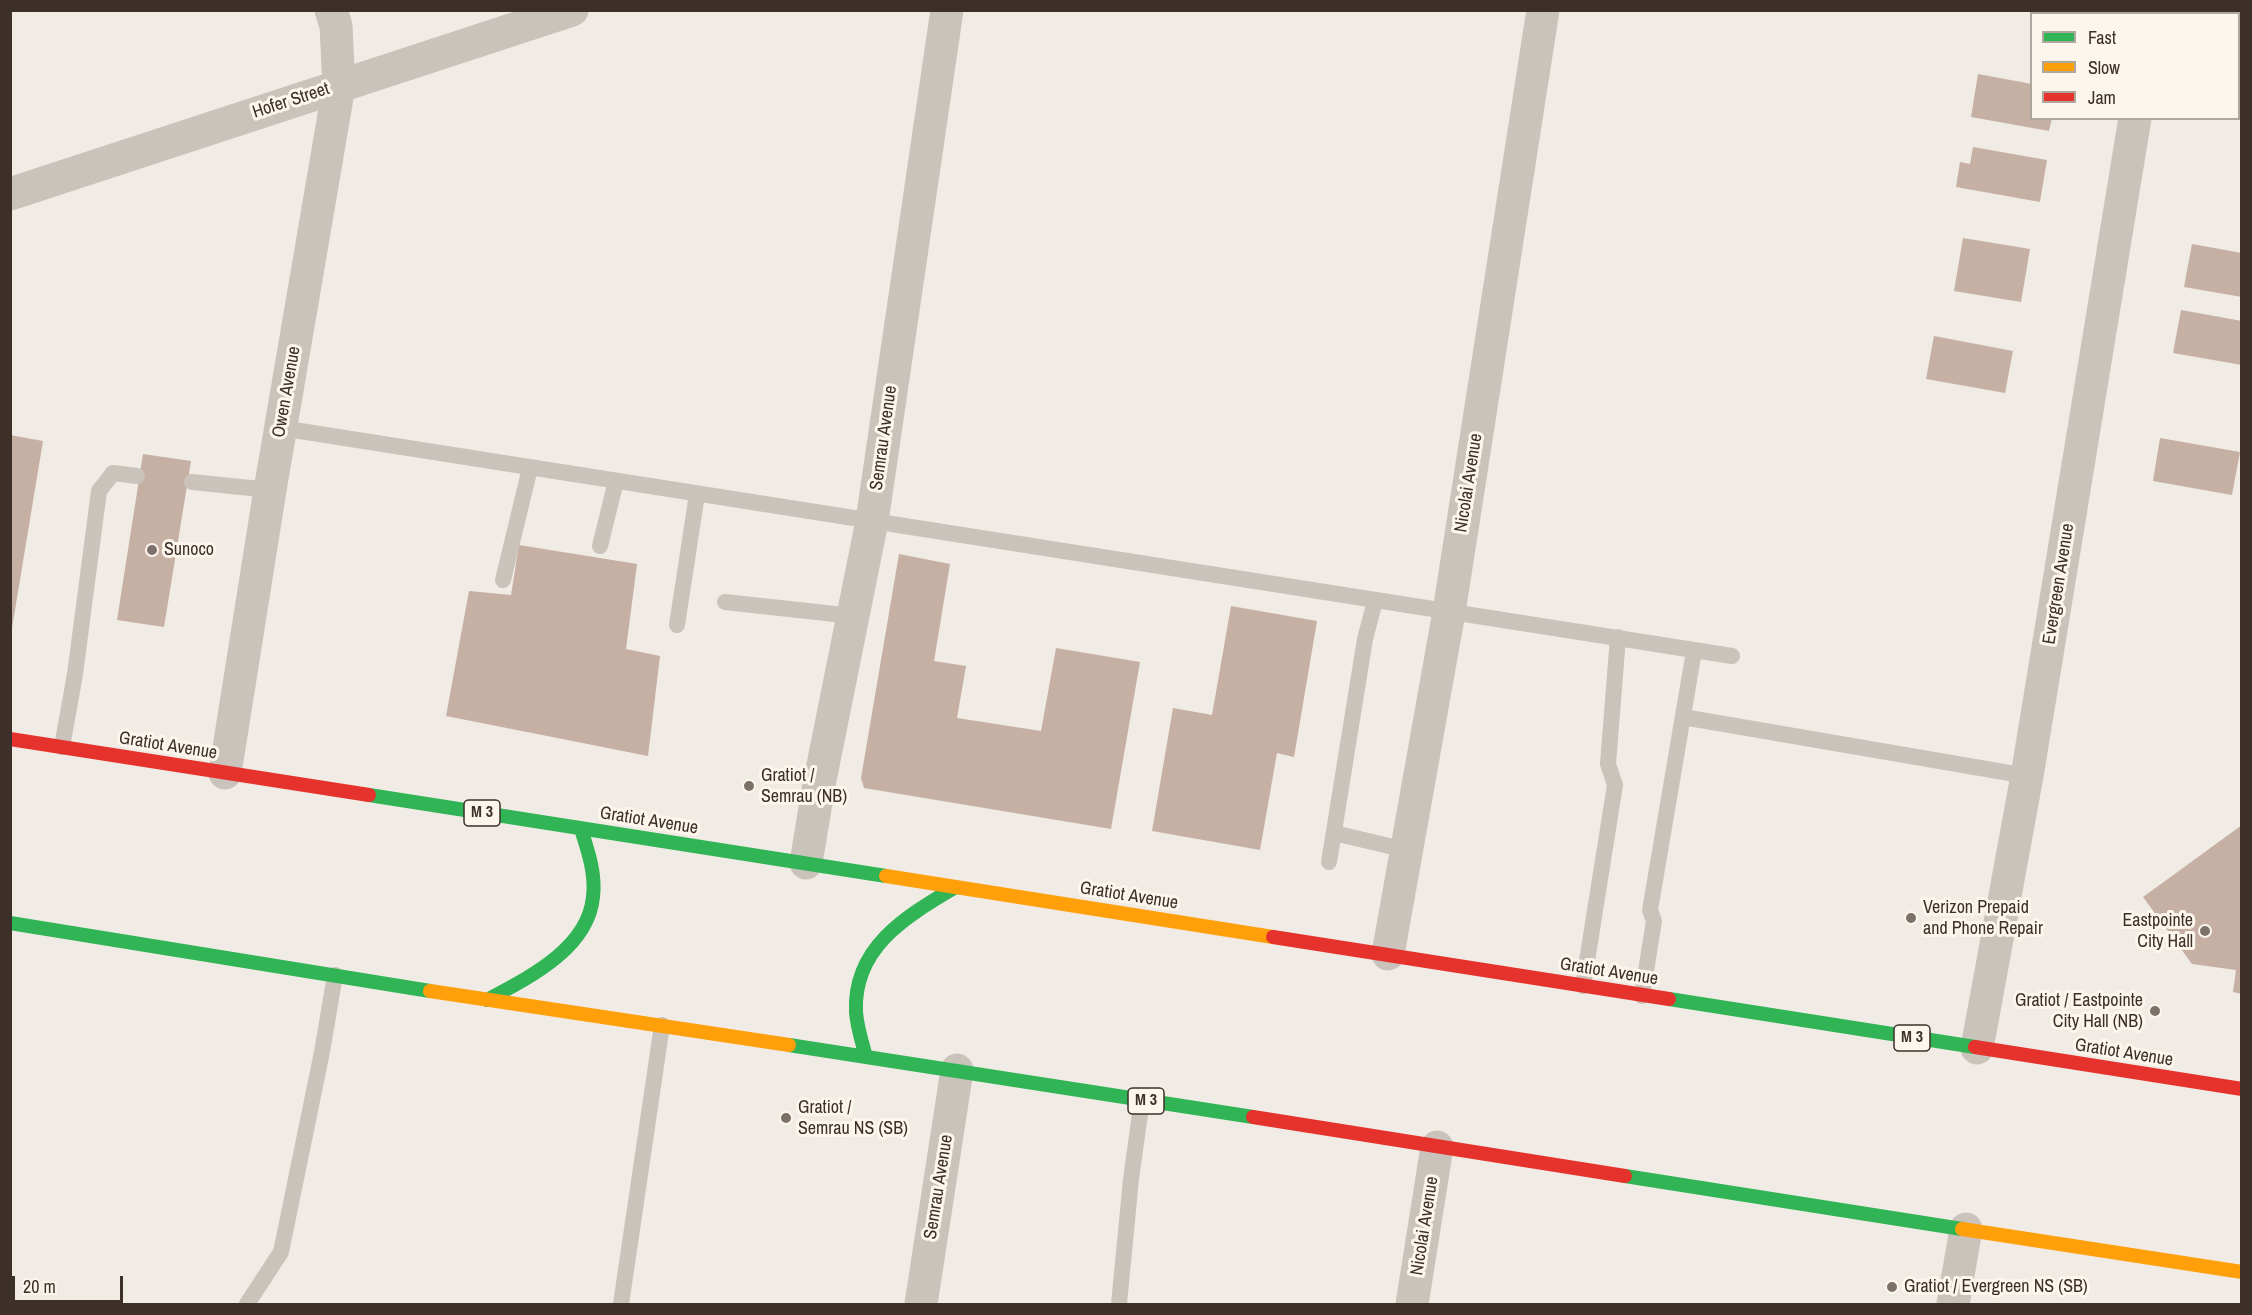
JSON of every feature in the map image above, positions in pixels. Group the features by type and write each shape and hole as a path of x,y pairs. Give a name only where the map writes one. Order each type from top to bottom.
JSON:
{"main road":[{"name":"Gratiot Avenue","path":"10,739 2241,1089"},
{"path":"487,1000 550,962 584,925 592,906 594,882 591,856 581,829"},
{"path":"866,1057 856,1009 857,986 863,965 874,948 895,927 954,888"},
{"name":"M 3","path":"10,923 487,1000 957,1070 1437,1148 2241,1272"}],"street":[{"name":"Owen Avenue","path":"225,773 270,490 339,86 336,26 331,10"},
{"name":"Hofer Street","path":"10,194 572,10"},
{"name":"Semrau Avenue","path":"806,863 818,790 872,521 947,10"},
{"name":"Nicolai Avenue","path":"1388,954 1449,612 1543,10"},
{"name":"Evergreen Avenue","path":"1977,1048 2027,776 2135,120"},
{"name":"Semrau Avenue","path":"921,1305 957,1070"},
{"name":"Nicolai Avenue","path":"1413,1305 1437,1148"},
{"path":"1953,1305 1966,1229"}],"lane":[{"path":"281,428 1732,656"},
{"path":"503,580 530,468"},
{"path":"62,747 75,674 99,491 113,473 137,476"},
{"path":"600,546 616,481"},
{"path":"192,482 270,490"},
{"path":"677,625 697,494"},
{"path":"1329,862 1365,639 1375,601"},
{"path":"724,602 853,616"},
{"path":"1583,986 1615,785 1608,764 1618,637"},
{"path":"1642,996 1654,921 1650,910 1694,651"},
{"path":"1683,717 2027,776"},
{"path":"1334,833 1406,850"},
{"path":"247,1305 281,1252 322,1052 335,975"},
{"path":"621,1305 662,1025"},
{"path":"1119,1305 1142,1100"}],"building":[{"path":"1978,74 2030,84 2030,120 2052,120 2049,131 1971,117"},
{"path":"1973,147 2047,160 2040,202 1956,187 1960,162 1970,164"},
{"path":"1963,238 2030,249 2021,302 1954,291"},
{"path":"2192,244 2242,253 2242,297 2184,287"},
{"path":"2181,310 2242,321 2242,365 2173,353"},
{"path":"1934,336 2013,351 2005,393 1926,379"},
{"path":"10,435 43,441 12,628 10,628"},
{"path":"2160,438 2240,452 2232,495 2153,481"},
{"path":"143,454 191,461 164,627 117,620"},
{"path":"519,545 637,564 626,649 660,656 648,756 446,716 469,591 511,595"},
{"path":"899,554 950,564 934,661 966,666 957,718 1041,731 1056,648 1140,662 1111,829 864,788 861,778"},
{"path":"1231,606 1317,621 1294,757 1277,753 1260,850 1152,831 1173,708 1212,715"},
{"name":"Eastpointe City Hall","path":"2242,825 2242,994 2233,992 2236,970 2192,964 2143,897"}],"traffic: fast":[{"path":"369,795 886,876"},
{"path":"487,1000 554,960 580,932 589,915 594,888 591,863 581,829"},
{"path":"866,1057 856,1012 857,989 863,970 885,937 901,923 954,888"},
{"path":"10,923 430,991"},
{"path":"1669,999 1975,1047"},
{"path":"789,1045 1253,1117"},
{"path":"1625,1176 1962,1229"}],"traffic: slow":[{"path":"886,876 1273,937"},
{"path":"430,991 789,1045"},
{"path":"1962,1229 2242,1272"}],"traffic: jam":[{"path":"10,739 369,795"},
{"path":"1273,937 1669,999"},
{"path":"1975,1047 2242,1089"},
{"path":"1253,1117 1625,1176"}],"place":[{"name":"Sunoco","path":"152,550"},
{"name":"Gratiot / Semrau (NB)","path":"749,786"},
{"name":"Verizon Prepaid and Phone Repair","path":"1911,918"},
{"name":"Eastpointe City Hall","path":"2205,931"},
{"name":"Gratiot / Eastpointe City Hall (NB)","path":"2155,1011"},
{"name":"Gratiot / Semrau NS (SB)","path":"786,1118"},
{"name":"Gratiot / Evergreen NS (SB)","path":"1892,1287"}]}
